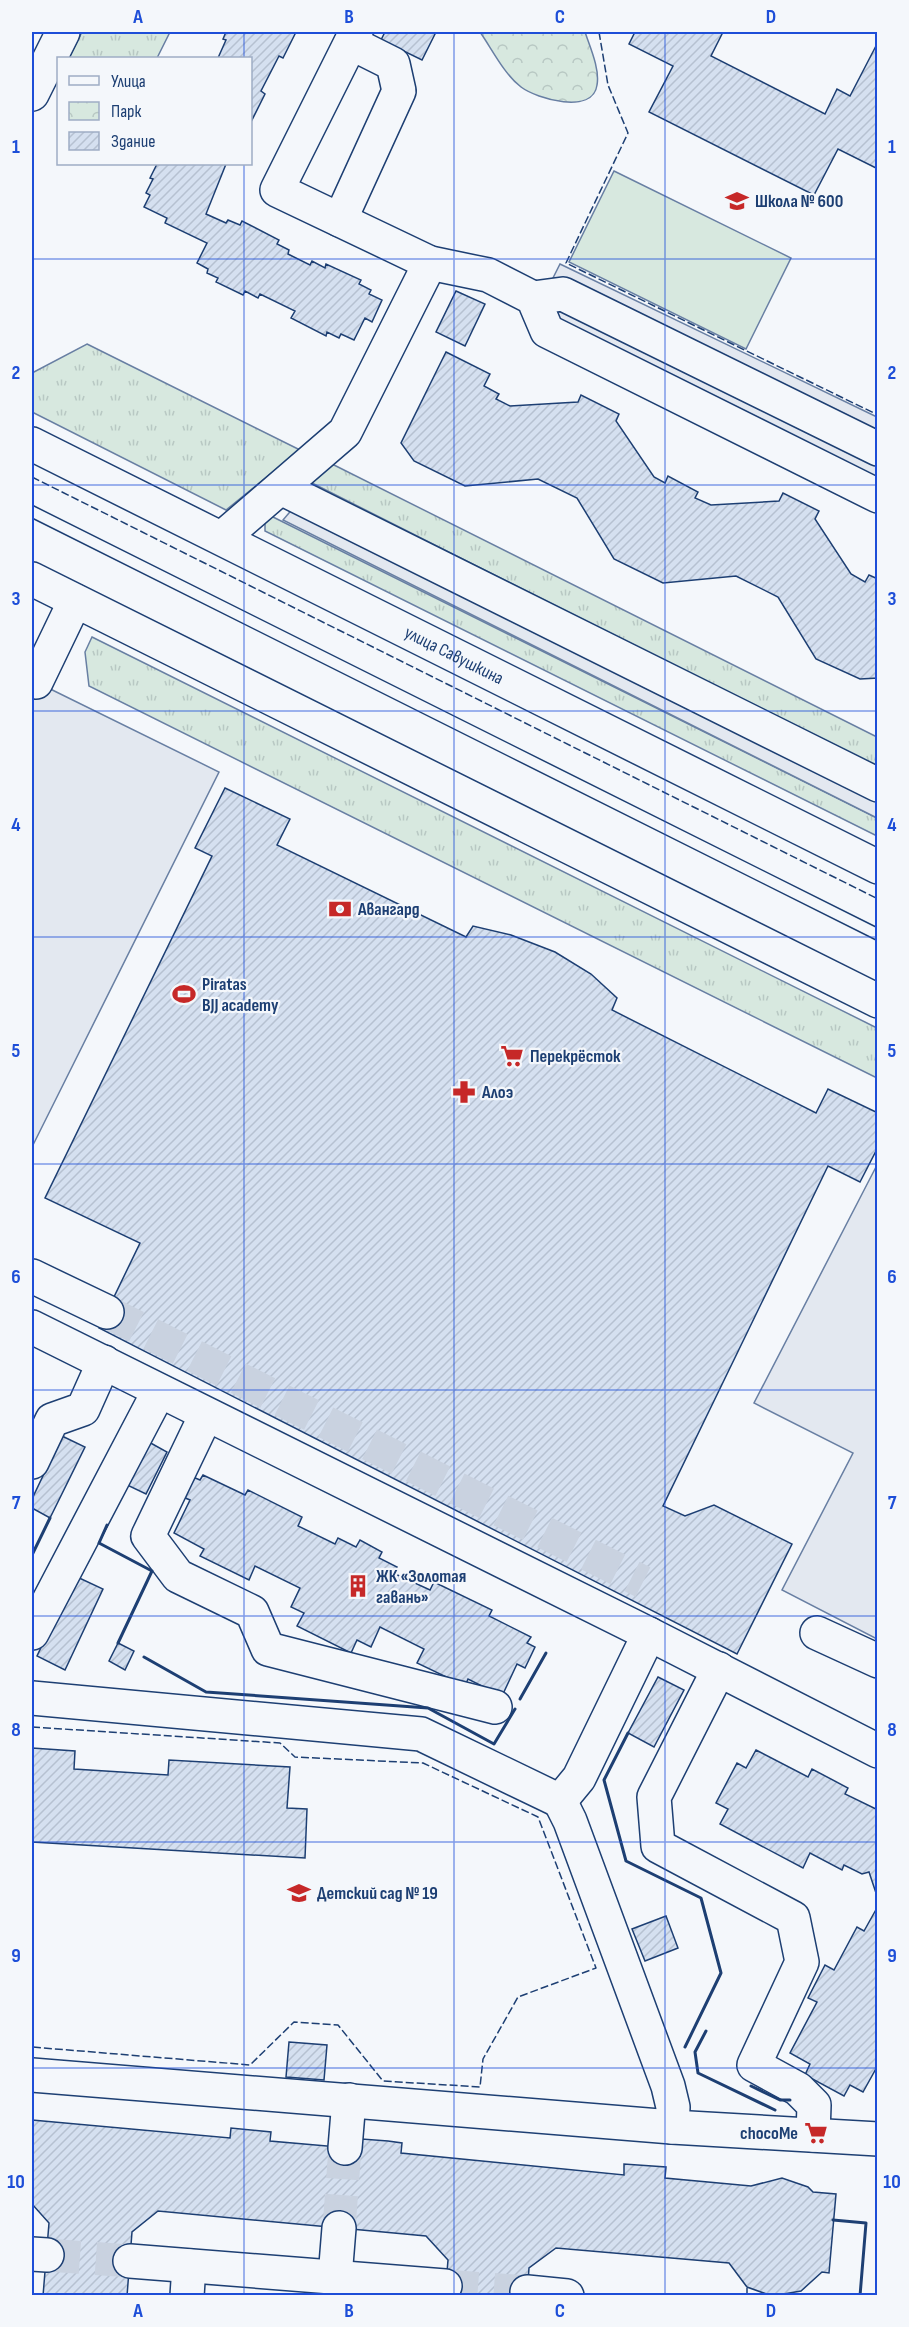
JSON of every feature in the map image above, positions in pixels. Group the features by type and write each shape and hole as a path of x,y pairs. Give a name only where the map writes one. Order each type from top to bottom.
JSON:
{"main road":[{"path":"32,94 63,32"},
{"path":"340,220 399,91 393,64 353,37 277,190 430,263 488,275 533,298 563,294 878,449"},
{"path":"222,538 345,432 430,263"},
{"path":"533,298 547,331 878,496"},
{"name":"улица Савушкина","path":"32,444 878,867"},
{"path":"281,488 878,785"},
{"path":"32,579 878,1001"},
{"path":"36,682 75,601"},
{"path":"32,1276 107,1312"},
{"path":"32,1327 719,1669 878,1751"},
{"path":"32,1462 52,1420 83,1410 104,1362"},
{"path":"32,1634 159,1391"},
{"path":"206,1414 148,1536 178,1576 252,1612 268,1649 495,1707"},
{"path":"817,1633 878,1661"},
{"path":"560,1801 579,1778 649,1634"},
{"path":"719,1669 654,1797 658,1846 793,1918 802,1962 754,2065 798,2089 814,2105 813,2135"},
{"path":"32,1698 421,1734 560,1801 570,1821 668,2086 673,2107 672,2127"},
{"path":"32,2075 672,2127 878,2139"},
{"path":"345,2148 349,2100"},
{"path":"335,2277 339,2228"},
{"path":"130,2261 188,2281 335,2277 430,2288"},
{"path":"527,2292 567,2295"}],"green space":[{"path":"82,32 170,32 158,57 70,57"},
{"path":"480,32 585,32 598,79 593,94 586,100 564,102 529,92 509,75"},
{"path":"614,171 791,258 746,349 569,262"},
{"path":"87,344 300,450 226,510 32,412 32,373"},
{"path":"330,463 877,737 877,768 308,481"},
{"path":"271,516 877,818 877,836 265,531 265,523"},
{"path":"92,637 877,1028 877,1078 89,686 85,652"}],"shaded area":[{"path":"560,264 877,417 877,488 533,318"},
{"path":"312,486 877,768 877,818 283,520"},
{"path":"32,680 219,772 32,1147"},
{"path":"877,1165 878,1639 782,1590 853,1453 754,1403"}],"building":[{"path":"226,32 296,32 283,58 279,56 261,91 265,94 252,120 252,57 218,57 226,40 223,39"},
{"path":"385,32 436,32 422,60 381,40"},
{"path":"635,32 723,32 711,56 825,114 837,89 850,96 878,42 878,169 838,149 814,195 649,112 673,66 629,44"},
{"path":"156,165 226,165 206,214 226,223 228,220 240,225 242,221 279,240 277,244 289,250 288,254 310,265 312,261 325,268 326,264 361,280 359,284 371,290 369,294 382,300 372,322 365,318 354,340 341,334 339,338 327,332 326,336 291,318 295,311 260,294 258,298 245,291 243,295 216,282 218,278 207,273 208,269 197,263 207,243 165,223 167,218 144,207 150,195 146,193 153,179 150,178"},
{"path":"456,291 485,304 465,346 436,332"},
{"path":"446,352 490,374 484,386 499,394 496,399 510,406 578,402 581,395 619,414 616,421 654,477 665,483 668,476 698,492 695,498 711,505 779,501 783,493 819,511 815,519 851,574 865,582 869,575 878,579 878,678 860,679 816,659 778,597 736,576 663,583 614,559 577,498 538,479 465,486 414,461 401,443"},
{"path":"225,788 290,819 277,845 466,937 473,926 511,935 555,952 591,974 617,998 612,1010 816,1113 828,1089 878,1113 878,1147 860,1182 828,1166 663,1506 685,1516 714,1505 792,1544 737,1654 99,1328 140,1243 45,1198 212,856 195,848"},
{"path":"62,1436 85,1447 50,1518 32,1508 32,1499"},
{"path":"147,1441 167,1452 146,1494 125,1484"},
{"name":"ЖК «Золотая гавань»","path":"203,1475 245,1495 248,1490 302,1517 298,1526 335,1544 338,1538 356,1547 360,1540 382,1552 379,1558 397,1567 393,1573 430,1590 434,1582 492,1610 489,1616 531,1637 527,1643 535,1647 525,1668 517,1664 502,1696 468,1679 465,1686 417,1663 424,1649 380,1627 371,1647 357,1640 351,1653 297,1626 304,1613 291,1607 300,1588 255,1566 249,1580 200,1556 204,1549 174,1533 190,1500 183,1497 193,1477 200,1480"},
{"path":"75,1576 103,1589 65,1670 37,1656"},
{"path":"118,1643 134,1651 125,1670 109,1661"},
{"path":"658,1677 684,1690 654,1747 628,1733"},
{"path":"32,1748 75,1751 74,1769 168,1775 169,1760 290,1767 287,1808 307,1809 305,1858 32,1842"},
{"path":"756,1750 808,1777 812,1769 848,1788 845,1794 878,1810 878,1899 869,1872 862,1874 844,1865 842,1870 810,1853 803,1868 720,1824 728,1809 716,1803 737,1763 746,1768"},
{"path":"878,1906 878,2065 863,2092 850,2085 844,2096 805,2075 810,2064 790,2053 817,2002 808,1998 825,1965 834,1970 857,1927 864,1931"},
{"path":"666,1916 678,1948 645,1961 632,1929"},
{"path":"289,2042 327,2045 324,2080 286,2077"},
{"path":"32,2120 230,2138 231,2128 271,2132 270,2141 361,2149 362,2139 388,2141 402,2143 401,2153 624,2175 624,2164 666,2167 665,2178 751,2186 782,2178 808,2187 813,2192 836,2194 829,2273 822,2272 801,2291 772,2296 747,2287 729,2263 556,2248 529,2268 527,2296 445,2296 448,2260 426,2236 158,2211 132,2232 127,2296 43,2296 49,2223 32,2204"}],"tunnel":[{"path":"107,1312 643,1582"},
{"path":"339,2228 345,2148"},
{"path":"47,2255 130,2261"},
{"path":"445,2286 527,2292"}],"tram line":[{"path":"32,505 878,928"},
{"path":"32,518 878,941"}],"fence":[{"path":"599,32 608,85 628,133 566,263 878,415"},
{"path":"32,477 878,899"},
{"path":"32,1727 280,1743 295,1757 423,1763 538,1817 596,1968 518,1997 483,2059 480,2087 383,2081 338,2025 294,2022 250,2065 32,2047"},
{"path":"747,2287 747,2296"}],"wall":[{"path":"32,1555 50,1518"},
{"path":"107,1525 99,1543 152,1571 118,1643"},
{"path":"520,1699 546,1653"},
{"path":"144,1657 206,1692 428,1708 494,1744 515,1709"},
{"path":"628,1733 604,1780 626,1861 701,1898 721,1973 685,2047"},
{"path":"706,2031 695,2052 698,2073 775,2110"},
{"path":"751,2086 780,2100 790,2100"},
{"path":"833,2220 866,2223 860,2296"}],"place":[{"name":"Школа № 600","path":"737,201"},
{"name":"Авангард","path":"340,909"},
{"name":"Piratas BJJ academy","path":"184,994"},
{"name":"Перекрёсток","path":"512,1056"},
{"name":"Алоэ","path":"464,1092"},
{"name":"ЖК «Золотая гавань»","path":"358,1586"},
{"name":"Детский сад № 19","path":"299,1893"},
{"name":"chocoMe","path":"816,2133"}]}
